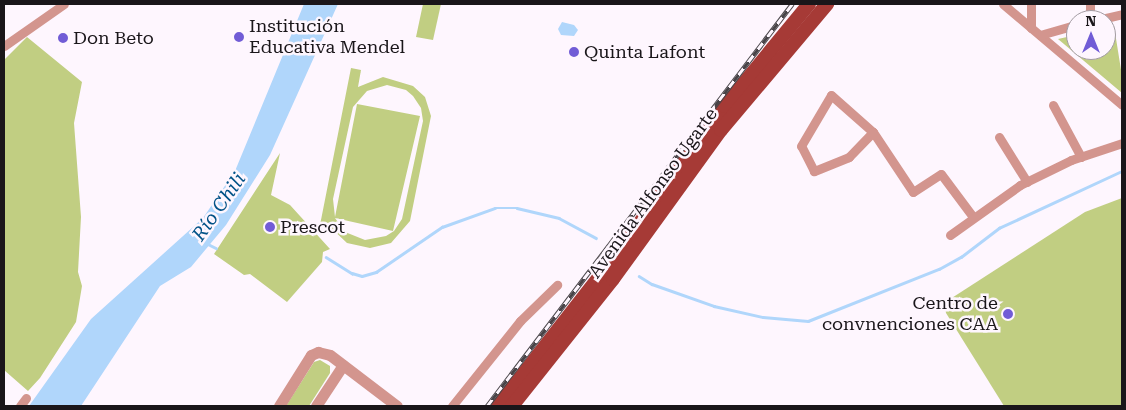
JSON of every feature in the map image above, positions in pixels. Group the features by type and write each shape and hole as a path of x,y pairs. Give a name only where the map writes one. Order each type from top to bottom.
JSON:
{"main road":[{"name":"Avenida Alfonso Ugarte","path":"498,406 622,257 724,106 809,4"},
{"name":"Avenida Alfonso Ugarte","path":"512,406 622,257 721,130 827,4"}],"street":[{"path":"4,46 64,4"},
{"path":"1003,4 1122,106"},
{"path":"1031,4 1031,28"},
{"path":"1040,35 1066,28"},
{"path":"873,132 849,157 814,171 800,146 832,95 873,132 913,192 941,174 973,217"},
{"path":"1053,105 1081,157"},
{"path":"1000,137 1027,182"},
{"path":"950,235 973,217 1027,182 1081,157 1122,143"},
{"path":"452,406 520,322 557,285"},
{"path":"279,406 300,367 311,355 318,352 330,356 397,406"},
{"path":"316,406 343,365"},
{"path":"20,406 26,398"}],"green space":[{"path":"423,4 441,4 433,40 416,37"},
{"path":"27,37 82,82 74,123 81,217 78,272 82,286 76,322 40,378 28,391 4,370 4,60"},
{"path":"1066,37 1066,46 1058,39"},
{"path":"1116,38 1122,76 1122,93 1083,60 1116,60"},
{"path":"351,68 361,70 358,87 383,77 413,86 425,97 431,116 410,221 391,243 370,248 347,243 327,224 325,230 320,225","holes":["387,85 406,90 413,96 421,108 423,121 402,219 394,231 386,236 365,240 345,232 335,218 393,231 420,116 357,104 335,217 333,199 353,107 367,91"]},
{"name":"Prescot","path":"280,153 271,195 290,205 330,249 323,252 322,262 287,302 250,274 244,275 214,254"},
{"path":"1122,198 1122,406 1004,406 946,313 944,303 1085,212"},
{"path":"320,360 330,366 330,373 309,406 286,406 314,362"}],"water":[{"name":"Río Chili","path":"304,4 338,4 270,155 226,225 191,267 160,286 81,406 29,406 91,319 203,218 235,171"},
{"path":"562,22 574,25 578,30 574,36 561,35 558,29"}],"waterway":[{"path":"639,276 652,284 714,306 763,317 808,321 939,269 961,257 999,228 1122,171"},
{"path":"326,257 352,273 362,276 376,272 442,227 495,208 517,208 559,218 596,238"},
{"name":"Río Chili","path":"208,244 216,248"}],"railway":[{"path":"487,406 792,4"}],"place":[{"name":"Institución Educativa Mendel","path":"239,37"},
{"name":"Don Beto","path":"63,38"},
{"name":"Quinta Lafont","path":"574,52"},
{"name":"Prescot","path":"270,227"},
{"name":"Centro de convnenciones CAA","path":"1008,314"}]}
